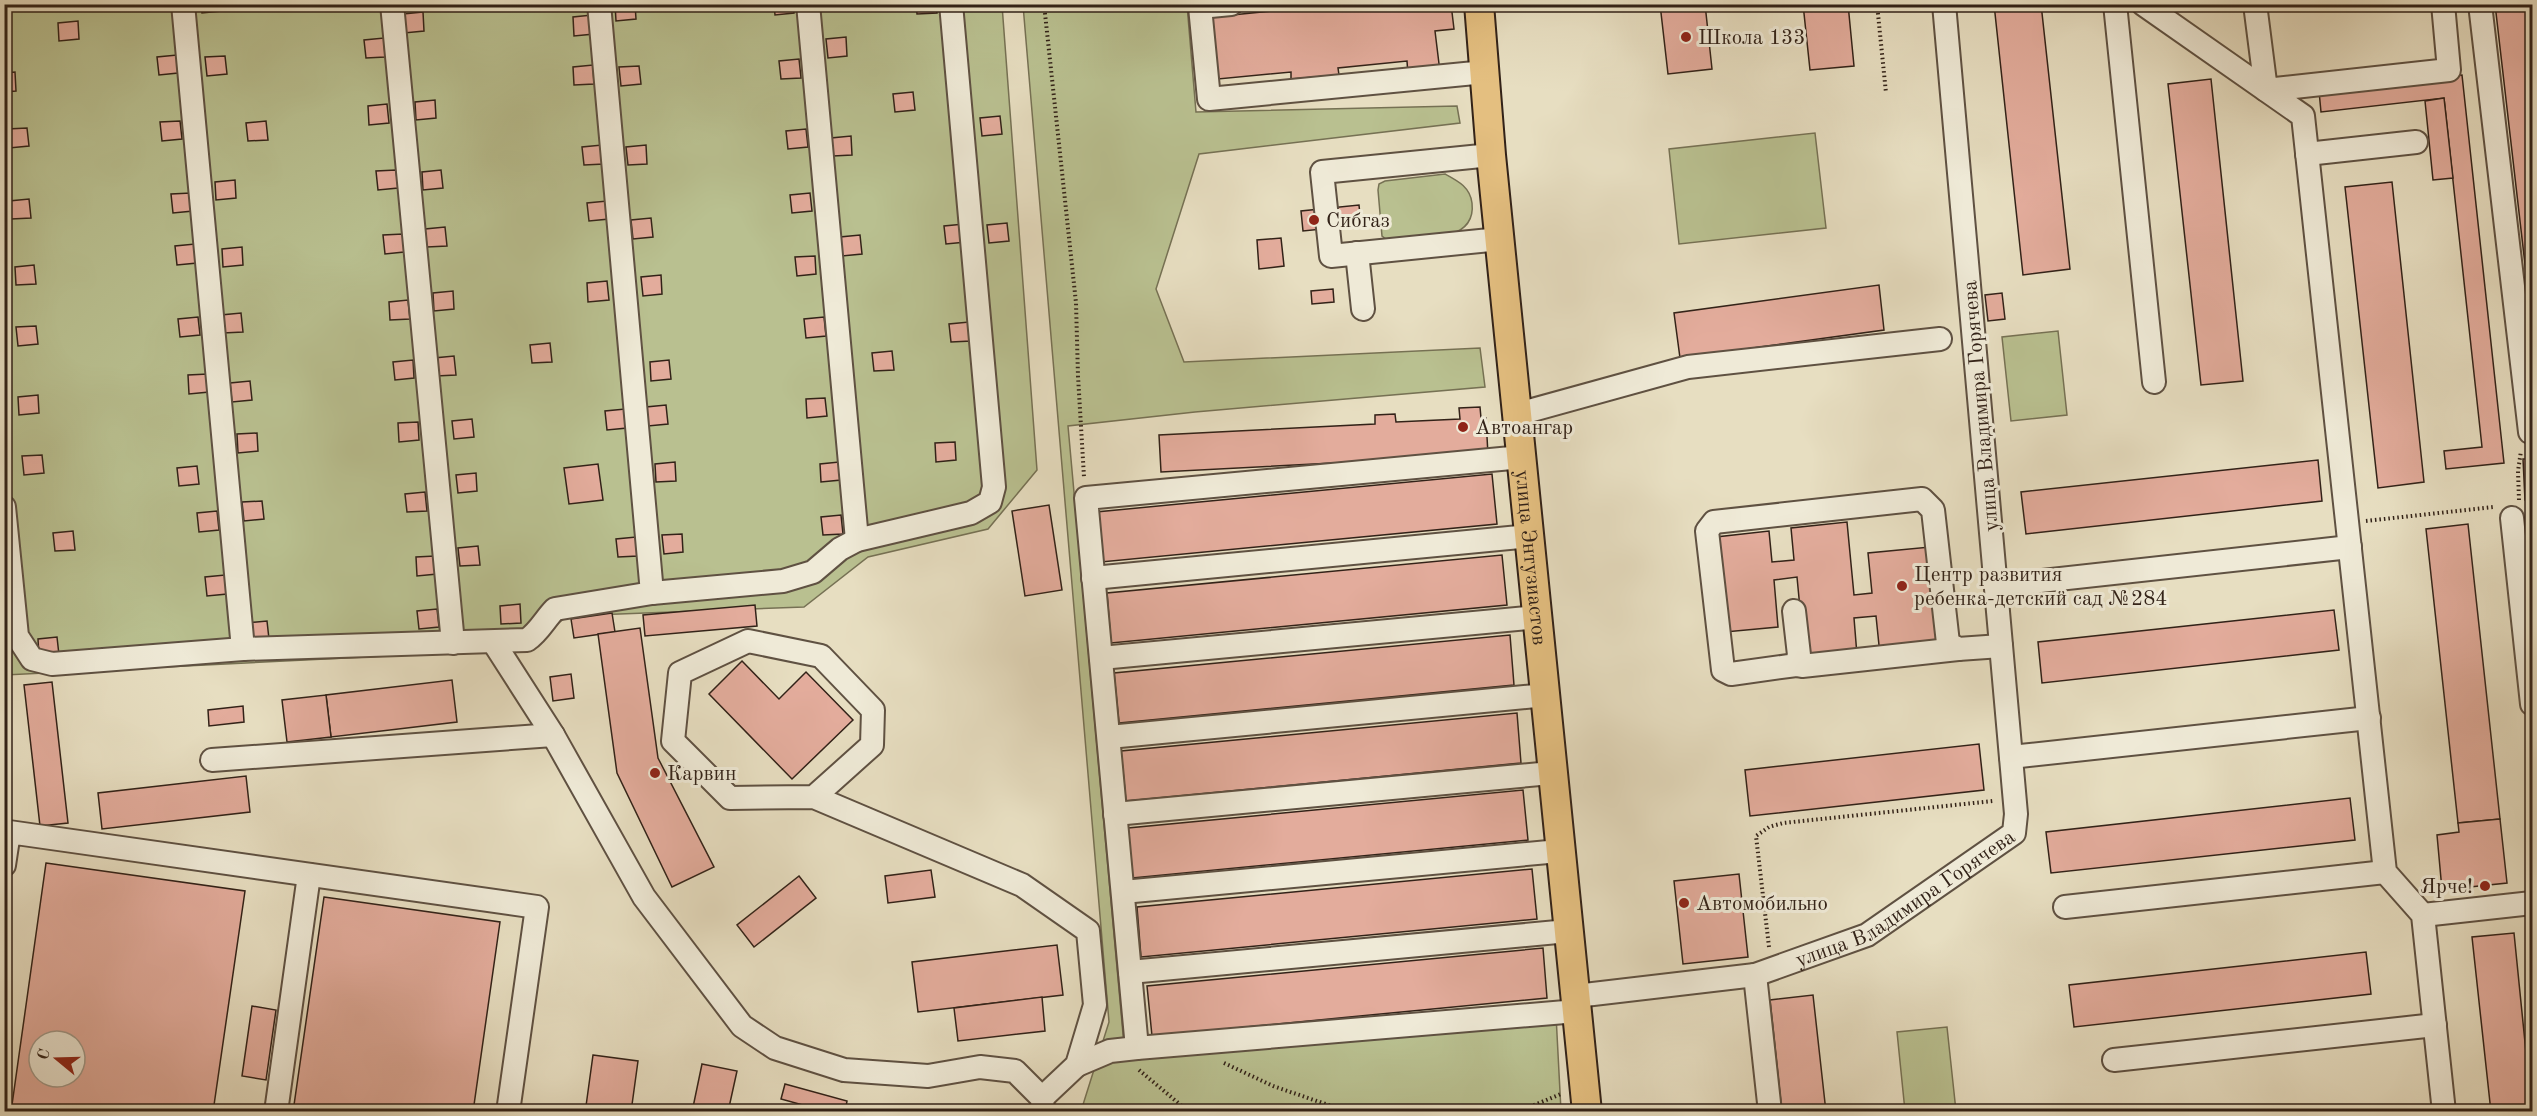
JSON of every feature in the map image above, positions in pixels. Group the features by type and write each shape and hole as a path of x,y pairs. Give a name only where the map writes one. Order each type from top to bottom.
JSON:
{"main road":[{"name":"улица Энтузиастов","path":"1479,4 1491,155 1546,696 1551,773 1586,1099"}],"street":[{"path":"183,4 243,649"},
{"path":"393,4 453,643"},
{"path":"599,4 652,593"},
{"path":"808,4 857,540"},
{"path":"4,507 17,636 32,659 52,664 243,649 527,640 537,634 544,619 555,609 652,593 783,581 813,572 840,549 857,540 971,513 990,502 994,487 951,4"},
{"path":"1231,4 1200,7 1209,99 1485,72"},
{"name":"улица Владимира Горячева","path":"1077,1065 1110,1051 1577,1004 1763,972 1867,935 2014,834 2011,757 1944,4"},
{"path":"2115,4 2154,382"},
{"path":"2143,4 2303,116 2385,872 2423,915 2444,1112"},
{"path":"2255,4 2266,90"},
{"path":"2266,90 2449,69 2443,4"},
{"path":"2480,4 2530,432"},
{"path":"2307,154 2416,142"},
{"path":"1491,155 1322,172 1331,256 1500,239"},
{"path":"1357,254 1363,309"},
{"path":"1518,414 1688,367 1941,339"},
{"path":"1137,1048 1086,498 1522,457"},
{"path":"1958,649 1948,643 1933,510 1922,499 1714,522 1707,531 1723,670 1731,674 1796,665 2001,646"},
{"path":"2512,509 2532,704"},
{"path":"1093,578 1530,536"},
{"path":"1996,586 2350,547"},
{"path":"1794,611 1799,655 1796,665"},
{"path":"1101,658 1538,617"},
{"path":"494,642 554,735 644,897 742,1026 775,1048 844,1070 927,1076 980,1067 1015,1071 1042,1105 1077,1065 1095,1005 1088,931 1022,885 814,796 730,798 673,741 680,673 747,641 821,656 873,711 872,745 814,796"},
{"path":"1108,737 1546,696"},
{"path":"2011,757 2369,718"},
{"path":"212,760 554,735"},
{"path":"1116,814 1551,773"},
{"path":"4,865 7,830 537,907 508,1112"},
{"path":"1123,892 1559,851"},
{"path":"2066,907 2385,872"},
{"path":"276,1112 309,875"},
{"path":"2423,915 2532,903"},
{"path":"1131,972 1568,931"},
{"path":"1763,972 1770,1112"},
{"path":"2114,1060 2435,1025"}],"path":[{"path":"1044,4 1076,303 1086,498"},
{"path":"1876,4 1886,93"},
{"path":"2348,523 2512,509 2520,504 2518,471 2521,452 2530,432"},
{"path":"1763,972 1756,836 1769,827 1783,823 2014,798"},
{"path":"1197,1042 1218,1061 1273,1086 1349,1112"},
{"path":"1137,1048 1139,1070 1189,1112"},
{"path":"1517,1112 1545,1099 1586,1099"}],"green space":[{"path":"5,5 1002,5 1037,470 988,529 868,557 804,607 567,616 528,649 5,675"},
{"path":"1023,5 1187,5 1196,112 1457,106 1460,123 1199,154 1156,289 1184,362 1480,348 1485,387 1195,412 1068,426 1125,1056 1556,1015 1561,1111 1081,1111 1109,1022"},
{"path":"1815,133 1826,228 1679,244 1669,149"},
{"path":"1445,174 1463,185 1471,197 1471,217 1465,227 1454,233 1427,239 1386,239 1382,236 1379,184 1385,181"},
{"path":"2058,331 2067,415 2011,421 2002,337"},
{"path":"1947,1027 1956,1111 1905,1111 1897,1032"}],"building":[{"path":"201,4 221,4 221,11 202,13"},
{"path":"615,4 635,4 636,19 616,21"},
{"path":"774,4 793,4 794,13 775,15"},
{"path":"916,4 936,4 937,13 917,14"},
{"path":"1340,4 1451,4 1454,29 1435,31 1440,72 1408,75 1407,61 1338,68 1339,75 1291,79 1291,72 1218,79 1212,17"},
{"name":"Школа 133","path":"1660,4 1705,4 1712,69 1668,74"},
{"name":"Школа 133","path":"1803,4 1848,4 1854,66 1810,70"},
{"path":"1994,4 2041,4 2070,269 2023,275"},
{"path":"2495,4 2532,4 2532,325"},
{"path":"423,12 424,31 404,33 403,14"},
{"path":"592,15 594,34 574,36 573,17"},
{"path":"78,21 79,39 59,41 58,23"},
{"path":"846,37 847,56 828,58 826,39"},
{"path":"384,38 385,57 366,58 364,40"},
{"path":"177,55 178,73 159,75 157,57"},
{"path":"225,56 227,74 207,76 205,57"},
{"path":"799,59 801,78 781,79 779,61"},
{"path":"593,65 594,84 574,85 573,67"},
{"path":"639,66 641,84 621,86 619,67"},
{"path":"15,72 16,91 4,92 4,73"},
{"path":"2462,75 2504,463 2446,469 2444,451 2482,447 2444,98 2321,112 2319,91"},
{"path":"2211,79 2243,381 2201,385 2168,84"},
{"path":"913,92 915,110 895,112 893,94"},
{"path":"2444,98 2453,178 2433,180 2425,101"},
{"path":"435,100 436,118 416,120 415,102"},
{"path":"387,104 389,123 369,125 368,106"},
{"path":"1000,116 1002,134 982,136 980,118"},
{"path":"180,121 182,139 162,141 160,122"},
{"path":"266,121 268,140 248,141 246,123"},
{"path":"27,128 29,146 9,148 7,129"},
{"path":"806,129 808,147 788,149 786,131"},
{"path":"851,136 852,155 833,156 831,138"},
{"path":"602,145 604,164 584,165 582,147"},
{"path":"646,145 647,164 628,165 626,147"},
{"path":"396,170 398,188 378,190 376,171"},
{"path":"441,170 443,188 423,190 422,172"},
{"path":"235,180 236,198 216,200 215,182"},
{"path":"2392,182 2424,482 2378,488 2345,187"},
{"path":"191,193 193,211 173,213 171,194"},
{"path":"810,193 812,211 792,213 790,195"},
{"path":"29,199 31,218 11,219 9,201"},
{"path":"607,201 609,219 589,221 587,203"},
{"path":"1359,205 1361,225 1303,231 1301,211"},
{"path":"651,218 653,237 633,239 631,220"},
{"path":"1007,223 1009,241 989,243 987,225"},
{"path":"964,224 966,242 946,244 944,226"},
{"path":"445,227 447,246 427,247 425,229"},
{"path":"403,234 404,252 385,254 383,235"},
{"path":"860,235 862,254 842,256 840,237"},
{"path":"1281,238 1284,266 1259,269 1257,240"},
{"path":"195,244 197,263 177,265 175,246"},
{"path":"242,247 243,265 223,267 222,249"},
{"path":"815,256 816,274 797,276 795,257"},
{"path":"34,265 36,284 16,285 15,267"},
{"path":"661,275 662,294 643,296 641,277"},
{"path":"607,281 609,300 588,302 587,283"},
{"path":"1879,285 1884,330 1680,358 1674,313"},
{"path":"1333,289 1334,302 1312,304 1311,291"},
{"path":"453,291 454,309 434,311 433,293"},
{"path":"2002,293 2005,319 1988,321 1985,295"},
{"path":"408,300 410,319 390,320 389,302"},
{"path":"241,313 243,332 223,333 221,315"},
{"path":"198,317 200,335 180,337 178,319"},
{"path":"824,317 826,336 806,338 804,319"},
{"path":"969,322 971,341 951,342 949,324"},
{"path":"36,326 38,344 18,346 16,327"},
{"path":"550,343 552,362 532,363 530,345"},
{"path":"892,351 894,370 874,371 872,353"},
{"path":"454,356 456,375 436,376 434,358"},
{"path":"413,360 414,378 395,380 393,362"},
{"path":"669,360 671,379 651,381 650,362"},
{"path":"208,374 209,392 189,394 188,375"},
{"path":"250,381 252,400 232,402 230,383"},
{"path":"38,395 39,413 19,415 18,397"},
{"path":"825,398 827,416 807,418 806,399"},
{"path":"666,405 668,424 648,426 646,407"},
{"path":"1480,407 1481,418 1486,418 1488,455 1161,472 1159,435 1375,424 1375,415 1395,414 1396,422 1460,419 1459,408"},
{"path":"625,409 627,428 607,430 605,411"},
{"path":"472,419 474,437 454,439 452,421"},
{"path":"418,422 419,440 399,442 398,423"},
{"path":"257,433 258,451 238,453 237,434"},
{"path":"955,442 956,460 936,462 935,443"},
{"path":"42,455 44,473 24,475 22,456"},
{"path":"2523,459 2532,459 2532,500 2525,500"},
{"path":"2318,460 2322,501 2026,534 2021,492"},
{"path":"675,462 676,481 656,482 655,464"},
{"path":"839,462 841,480 821,482 820,464"},
{"path":"598,464 603,500 569,504 564,468"},
{"path":"197,466 199,484 179,486 177,468"},
{"path":"476,473 477,491 458,493 456,475"},
{"path":"1492,474 1497,524 1101,562 1096,512"},
{"path":"425,492 427,511 407,512 405,494"},
{"path":"262,501 264,519 244,521 242,502"},
{"path":"1049,505 1062,590 1025,596 1012,511"},
{"path":"2532,507 2532,568 2526,508"},
{"path":"217,511 219,530 199,532 197,513"},
{"path":"841,515 843,534 823,535 821,517"},
{"name":"Центр развития ребенка-детский сад №284","path":"1847,522 1854,595 1872,593 1868,553 1930,547 1940,649 1880,655 1876,616 1854,618 1857,655 1805,661 1797,577 1774,580 1778,627 1725,632 1716,537 1769,531 1772,562 1794,560 1791,528"},
{"path":"2468,524 2500,819 2458,823 2426,529"},
{"path":"73,531 75,550 55,551 53,533"},
{"path":"682,534 683,552 664,554 662,535"},
{"path":"636,537 638,556 618,557 616,539"},
{"path":"478,546 480,565 460,566 458,548"},
{"path":"1502,555 1507,605 1111,643 1107,593"},
{"path":"435,556 437,574 417,576 416,557"},
{"path":"225,575 227,594 207,596 205,577"},
{"path":"520,604 521,623 501,624 500,606"},
{"path":"755,605 757,626 645,636 643,615"},
{"path":"437,609 439,627 419,629 417,611"},
{"path":"2334,610 2339,650 2042,683 2038,642"},
{"path":"612,613 615,632 574,638 571,619"},
{"path":"267,621 269,639 249,641 247,623"},
{"path":"640,628 658,758 714,867 672,887 617,773 598,634"},
{"path":"1510,635 1514,685 1119,723 1114,673"},
{"path":"57,637 59,655 39,657 38,639"},
{"path":"742,661 779,699 806,672 853,720 792,779 709,694"},
{"path":"571,674 574,698 553,701 550,677"},
{"path":"452,680 457,722 331,737 326,695"},
{"path":"52,682 68,823 40,826 24,685"},
{"path":"326,695 331,737 287,742 282,700"},
{"path":"243,706 244,722 209,726 208,710"},
{"path":"1517,713 1521,763 1126,801 1121,751"},
{"path":"1979,744 1984,790 1750,816 1745,770"},
{"path":"246,776 250,812 102,829 98,793"},
{"path":"1523,790 1528,840 1132,878 1128,828"},
{"path":"2350,798 2355,840 2051,873 2046,832"},
{"path":"2500,819 2507,883 2442,890 2437,835 2459,832 2458,823"},
{"path":"46,863 245,891 213,1112 11,1112"},
{"path":"1532,869 1537,919 1141,957 1137,907"},
{"path":"931,870 935,897 888,903 885,876"},
{"path":"1739,874 1748,957 1683,964 1674,881"},
{"path":"799,876 816,898 754,947 737,925"},
{"path":"324,897 500,922 473,1112 293,1112"},
{"path":"2514,933 2532,1112 2491,1112 2472,937"},
{"path":"1057,945 1063,995 918,1012 912,962"},
{"path":"1543,948 1547,998 1152,1036 1147,986"},
{"path":"2366,952 2371,994 2074,1027 2069,985"},
{"path":"1813,995 1826,1112 1782,1112 1770,1000"},
{"path":"1042,997 1045,1031 958,1041 954,1008"},
{"path":"252,1006 276,1010 266,1080 242,1076"},
{"path":"593,1055 638,1061 631,1112 586,1106"},
{"path":"702,1064 737,1071 728,1112 692,1112"},
{"path":"785,1084 847,1101 845,1112 828,1112 781,1099"}],"place":[{"name":"Школа 133","path":"1686,37"},
{"name":"Сибгаз","path":"1314,220"},
{"name":"Автоангар","path":"1463,427"},
{"name":"Центр развития ребенка-детский сад №284","path":"1902,586"},
{"name":"Карвин","path":"655,773"},
{"name":"Ярче!","path":"2485,886"},
{"name":"Автомобильно","path":"1684,903"}]}
